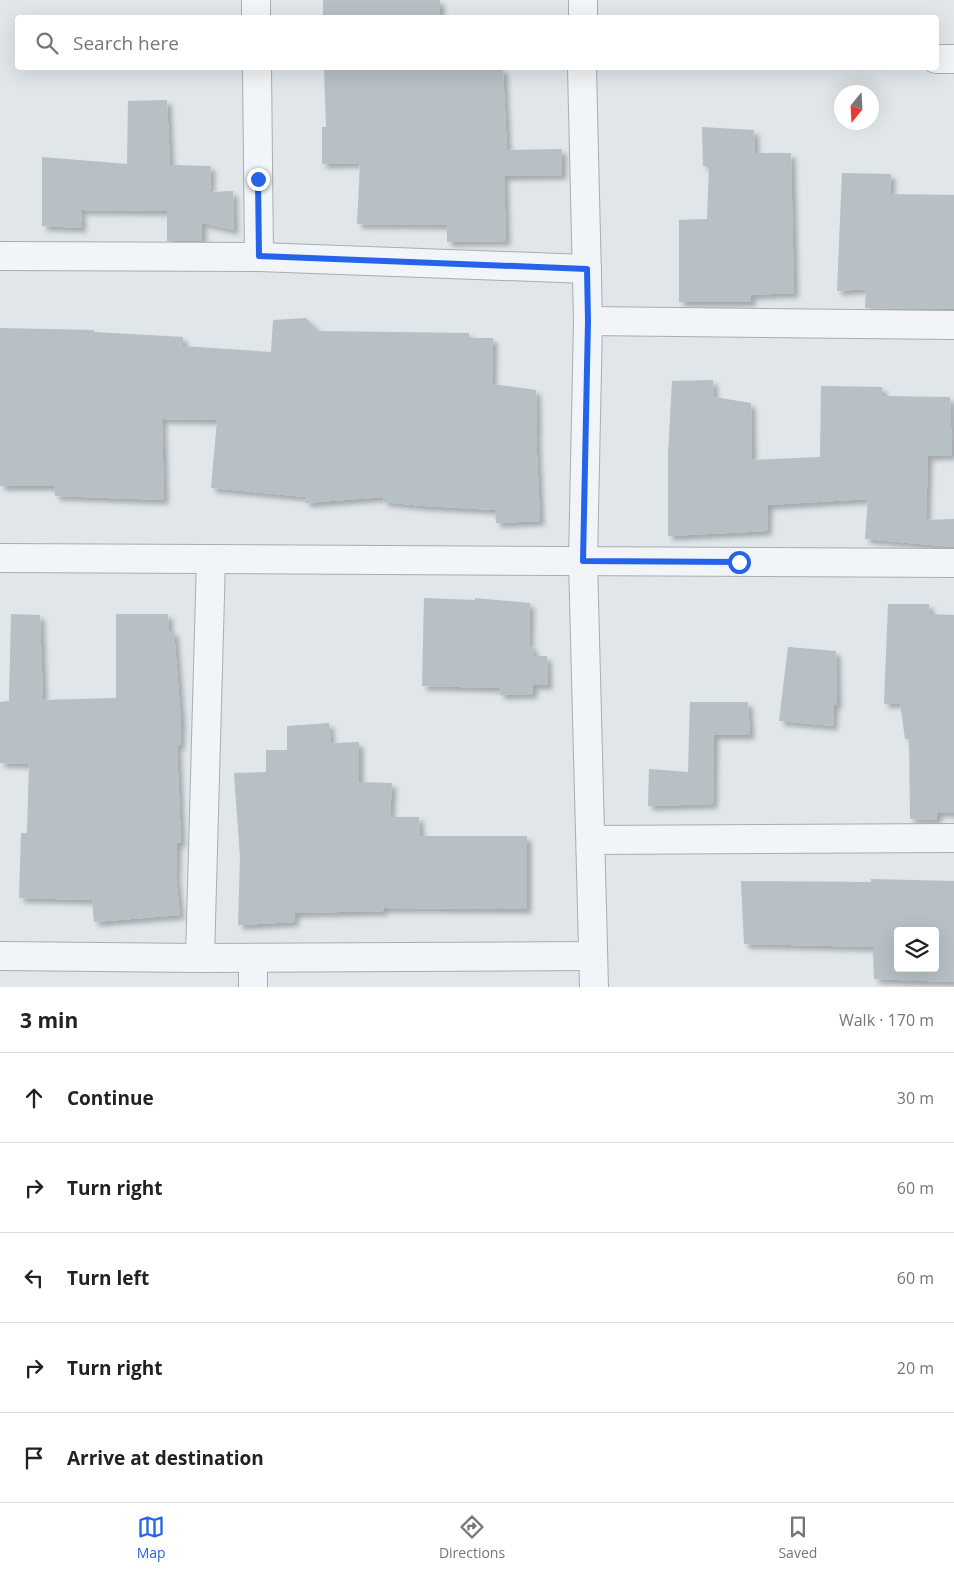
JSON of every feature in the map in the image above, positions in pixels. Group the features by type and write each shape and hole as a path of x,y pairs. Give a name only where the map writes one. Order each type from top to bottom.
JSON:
{"street":[{"path":"256,0 256,15"},
{"path":"583,0 583,15"},
{"path":"939,58 954,59"},
{"path":"257,70 259,256"},
{"path":"582,70 588,321 583,561 594,987"},
{"path":"0,256 259,256 587,269"},
{"path":"588,321 954,324"},
{"path":"0,558 954,563"},
{"path":"200,958 210,559"},
{"path":"591,840 954,838"},
{"path":"0,956 200,958 593,956"},
{"path":"252,958 253,987"}],"building":[{"path":"323,0 440,0 440,15 323,15"},
{"path":"324,70 503,70 507,150 562,149 562,175 504,176 506,241 447,242 447,225 357,224 360,163 322,164 322,127 326,127"},
{"path":"167,100 170,165 211,166 210,192 233,191 234,230 202,223 202,241 167,241 167,211 81,210 82,228 42,226 42,157 127,164 128,101"},
{"path":"702,127 754,130 755,153 791,153 794,293 751,295 751,302 679,302 679,220 707,219 709,167 703,166"},
{"path":"842,173 891,174 890,194 954,195 954,309 865,308 866,289 837,291"},
{"path":"306,318 318,331 469,333 469,338 493,338 492,384 536,390 540,521 496,523 495,510 383,502 384,497 305,503 306,497 211,488 217,420 162,419 164,500 55,496 54,486 0,486 0,328 94,330 94,332 183,337 183,346 271,352 273,320"},
{"path":"713,380 714,397 751,403 752,460 820,457 821,386 882,387 883,396 950,397 952,455 928,456 926,520 954,519 954,547 865,539 868,499 768,505 767,531 668,536 668,454 672,381"},
{"path":"424,598 475,600 475,598 530,603 529,647 533,646 534,656 547,656 548,685 533,685 533,694 500,695 499,688 422,686"},
{"path":"888,604 929,604 930,614 954,615 954,813 938,812 936,820 910,819 909,739 905,739 900,703 884,704"},
{"path":"11,614 40,615 43,700 116,698 116,614 168,614 169,631 174,631 181,720 180,746 177,746 181,843 177,843 176,877 180,915 94,922 92,900 19,898 21,833 27,833 29,764 0,763 0,702 9,701"},
{"path":"788,647 836,651 837,705 834,705 833,726 779,721"},
{"path":"690,702 748,702 750,735 714,735 713,804 648,806 649,769 688,772"},
{"path":"329,723 331,743 359,742 359,782 392,783 390,817 419,817 420,836 527,836 527,909 384,908 384,911 295,913 294,922 238,925 240,857 234,773 266,772 266,750 287,750 287,726"},
{"path":"871,879 954,881 954,982 874,979 873,947 744,944 741,881 871,882"}],"route":[{"path":"258,179 259,256 587,269 588,321 583,561 739,562"}]}
